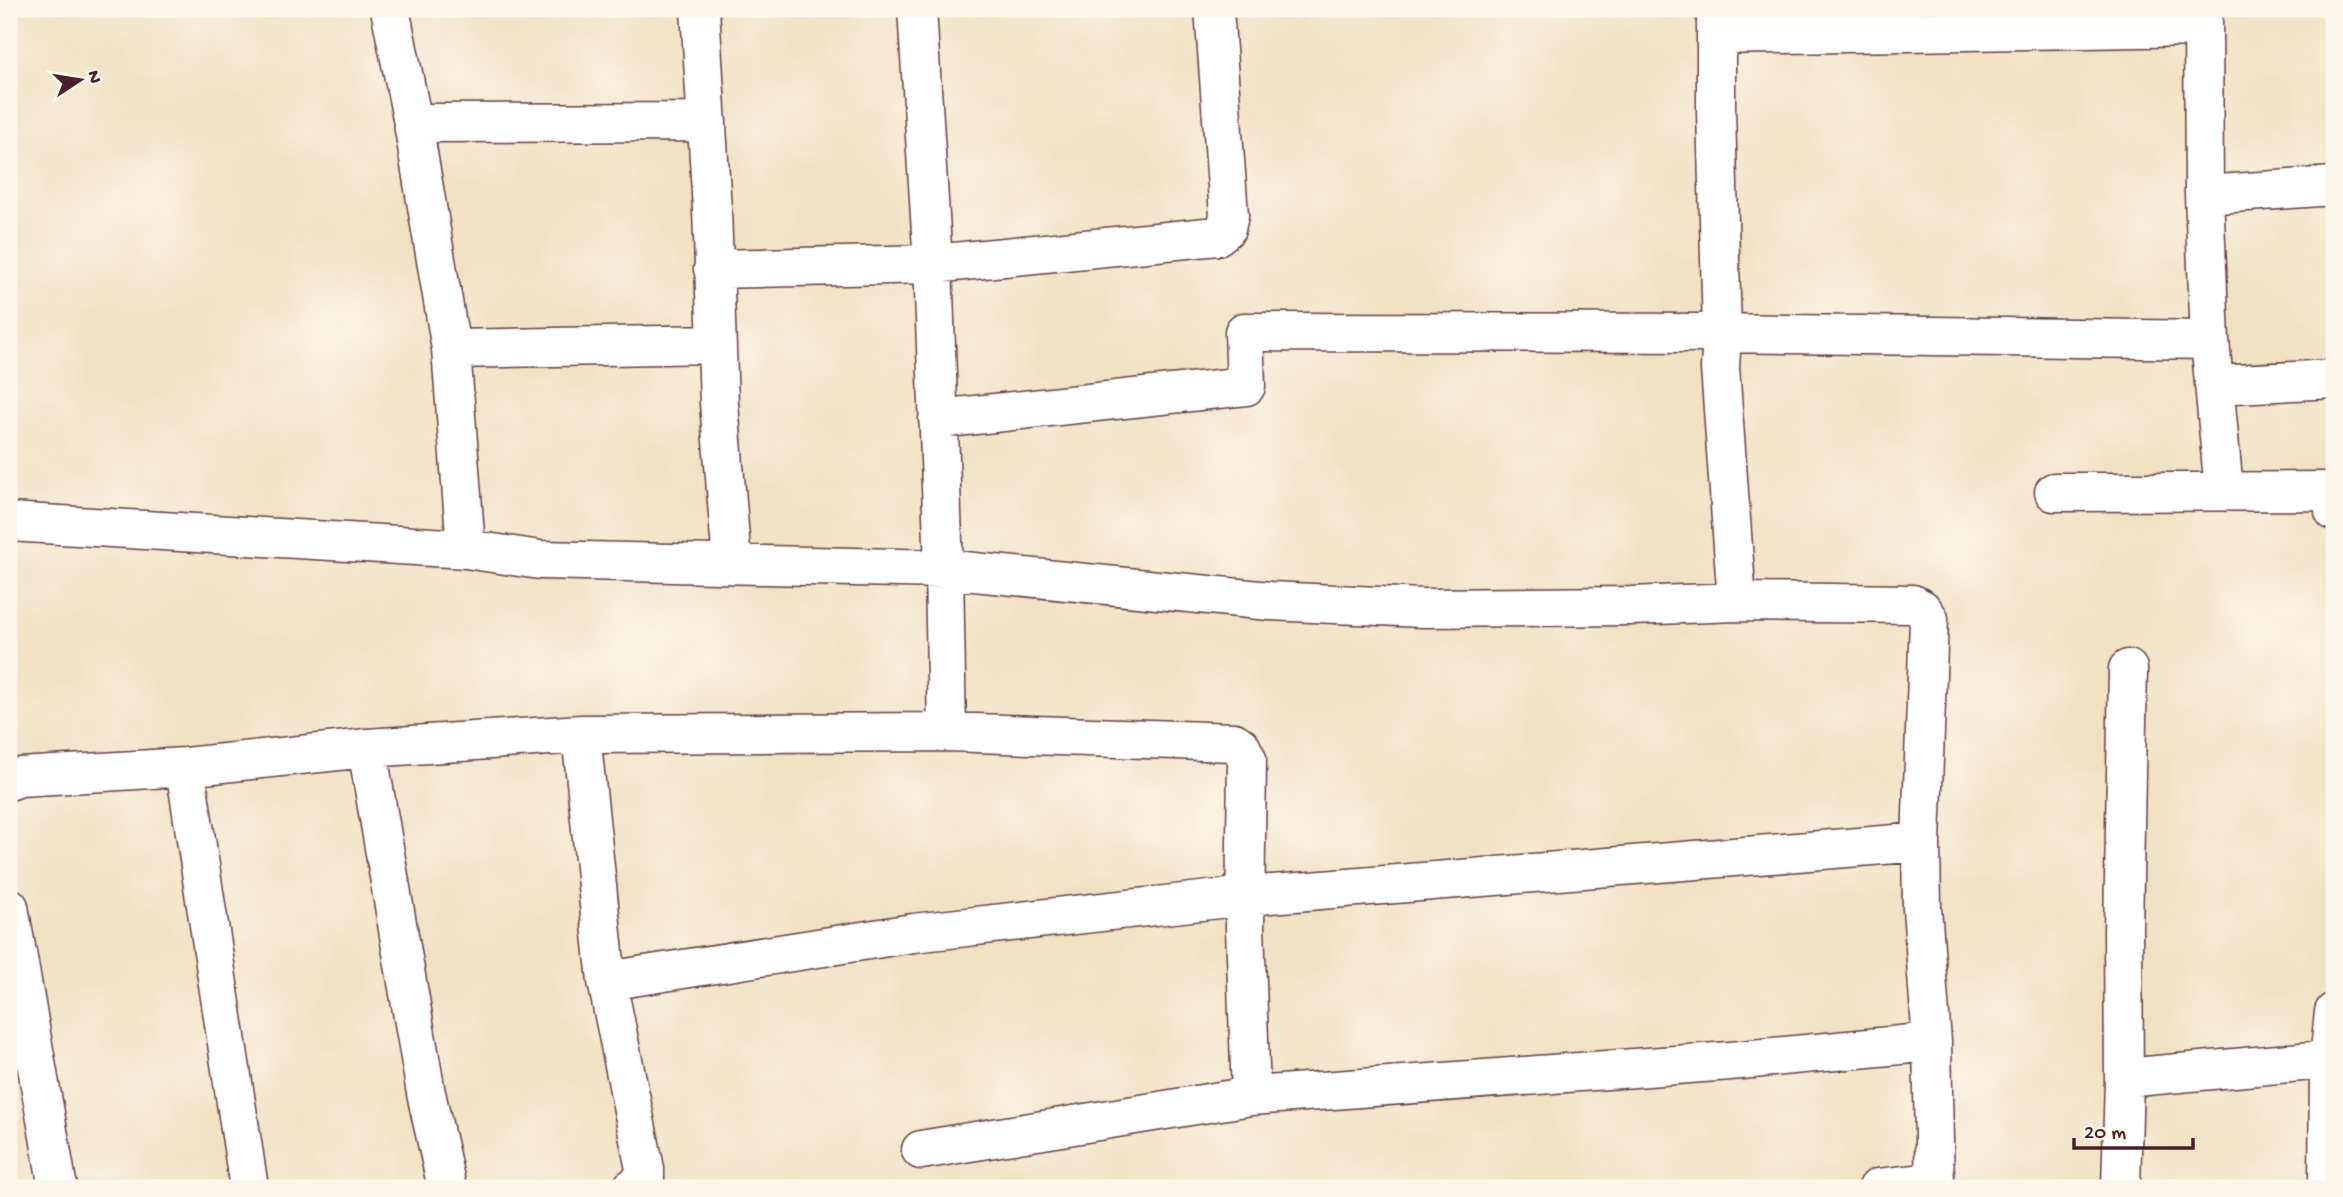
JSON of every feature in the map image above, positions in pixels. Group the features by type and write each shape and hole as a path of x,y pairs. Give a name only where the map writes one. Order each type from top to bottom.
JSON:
{"street":[{"path":"390,9 413,123 451,349 466,549"},
{"path":"700,9 719,403 732,564"},
{"path":"917,9 933,264 947,732"},
{"path":"713,269 933,264 1217,236 1226,229 1229,215 1214,9"},
{"path":"1737,602 1720,368 1723,333 1716,110 1717,22 2203,18 2204,195 2210,340 2224,491"},
{"path":"413,123 707,122"},
{"path":"2204,195 2334,186"},
{"path":"938,419 1246,386 1244,332 1723,333 2210,340"},
{"path":"451,349 716,344"},
{"path":"2214,385 2334,379"},
{"path":"2054,492 2334,491 2334,511"},
{"path":"9,522 466,549 540,560 944,569 1270,601 1422,608 1737,602 1913,604 1922,609 1929,619 1921,842 1935,1185 1878,1188"},
{"path":"2121,1188 2128,670"},
{"path":"9,781 20,777 186,767 367,748 581,734 947,732 1234,742 1241,747 1247,759 1245,927 1251,1096"},
{"path":"581,734 607,981 645,1169 645,1180 632,1188"},
{"path":"367,748 426,1093 447,1188"},
{"path":"186,767 249,1188"},
{"path":"607,981 913,933 1246,896 1921,842"},
{"path":"9,907 58,1188"},
{"path":"2328,1188 2334,1012"},
{"path":"921,1150 1251,1096 1730,1061 1931,1042"},
{"path":"2124,1078 2332,1060"}]}
